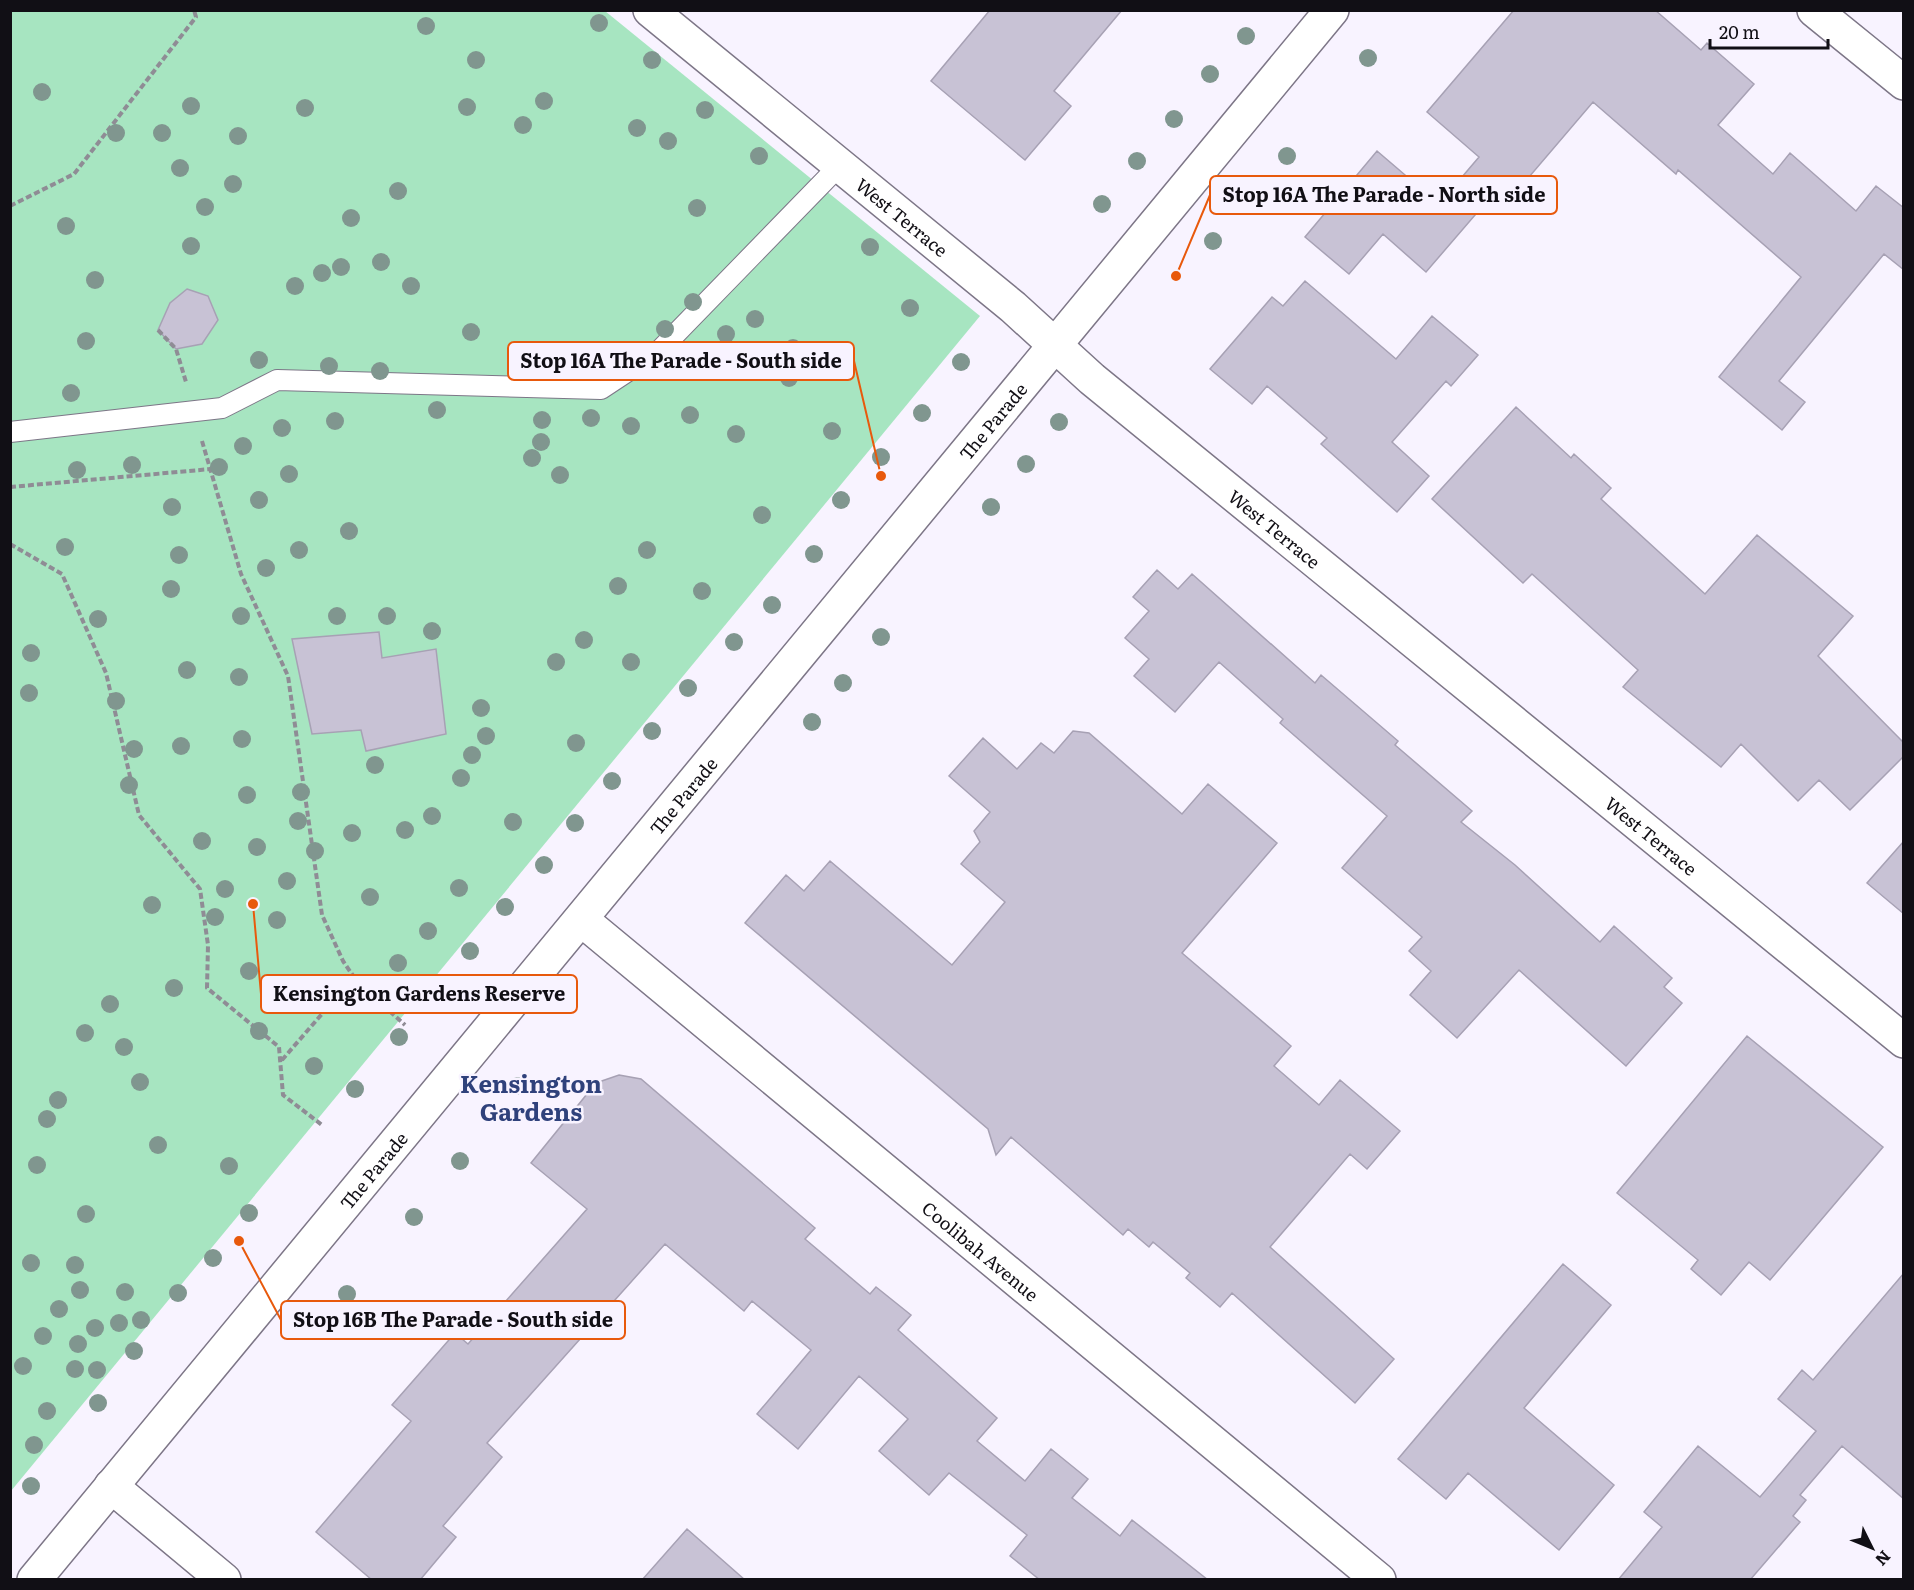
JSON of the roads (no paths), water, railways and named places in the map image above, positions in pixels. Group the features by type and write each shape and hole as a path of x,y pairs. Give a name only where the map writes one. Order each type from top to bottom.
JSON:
{"street":[{"name":"West Terrace","path":"650,10 838,167 1013,307 1092,380 1904,1041"},
{"name":"The Parade","path":"34,1580 582,920 1332,10"},
{"path":"1814,10 1904,83"},
{"name":"Coolibah Avenue","path":"582,920 1379,1580"},
{"path":"111,1486 224,1580"}],"lane":[{"path":"10,432 222,408 277,380 602,390 660,350 838,167"}],"place":[{"name":"Stop 16A The Parade - North side","path":"1176,276"},
{"name":"Stop 16A The Parade - South side","path":"881,476"},
{"name":"Kensington Gardens Reserve","path":"253,904"},
{"name":"Stop 16B The Parade - South side","path":"239,1241"}],"district":[{"name":"Kensington Gardens","path":"531,1096"}]}
